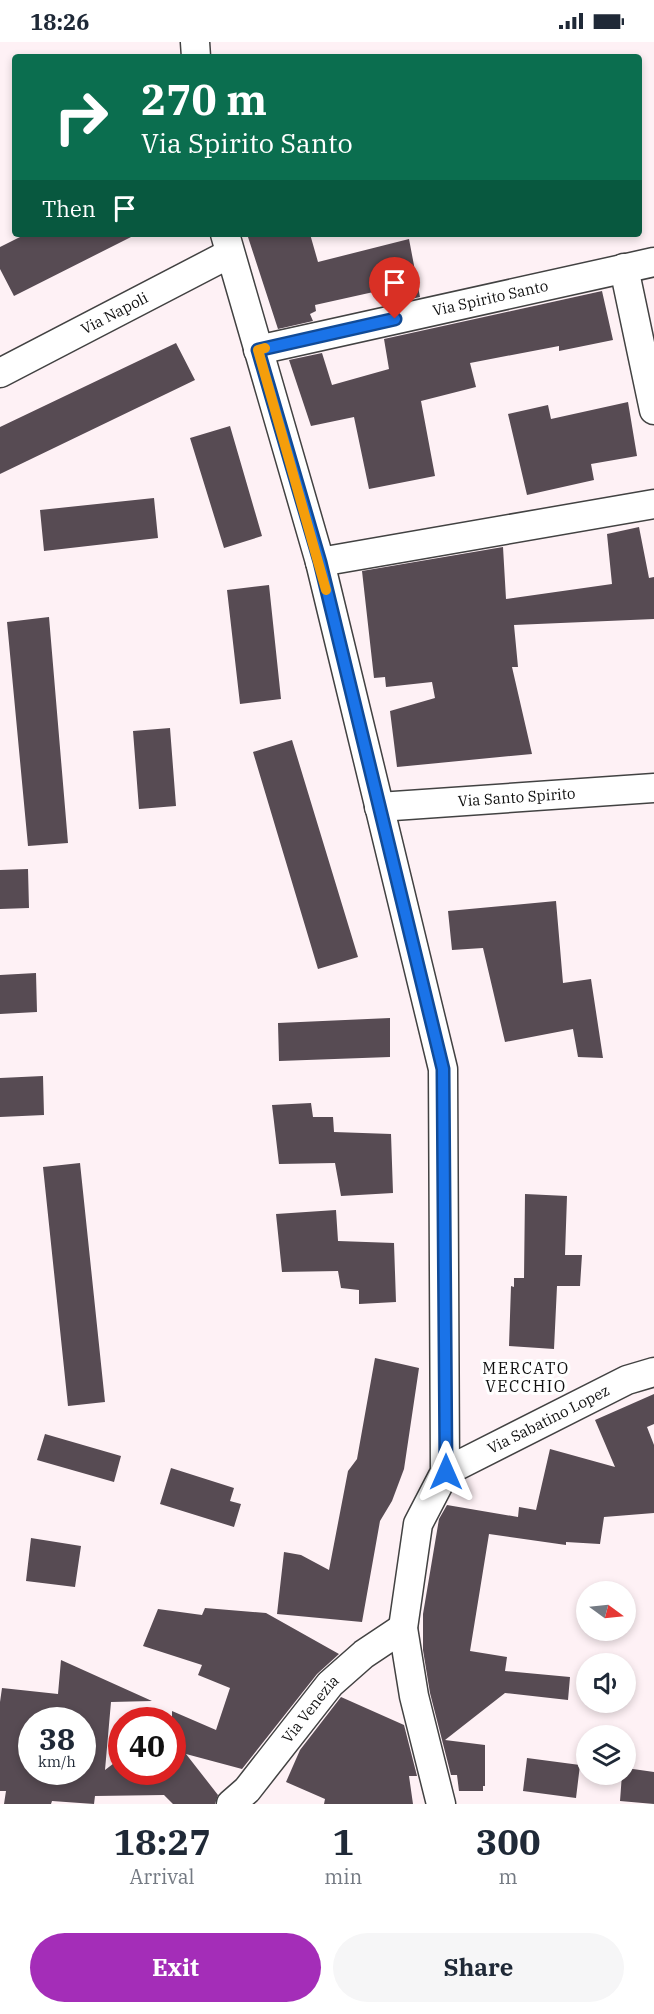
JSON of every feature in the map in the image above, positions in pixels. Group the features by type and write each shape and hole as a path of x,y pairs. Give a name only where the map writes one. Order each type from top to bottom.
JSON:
{"street":[{"path":"227,244 320,562 443,1069 446,1472 418,1524 403,1628 414,1696 441,1804"},
{"name":"Via Napoli","path":"0,373 227,244"},
{"name":"Via Spirito Santo","path":"258,350 654,262"},
{"path":"624,268 654,410"},
{"path":"320,562 654,504"},
{"name":"Via Santo Spirito","path":"379,807 654,788"},
{"name":"Via Sabatino Lopez","path":"446,1472 627,1380 654,1372"},
{"name":"Via Venezia","path":"231,1804 247,1790 330,1684 364,1654 403,1628"}],"building":[{"path":"20,237 131,237 14,296 0,269 0,247"},
{"path":"248,237 311,237 318,262 409,239 420,297 398,302 396,287 315,305 316,311 310,314 313,321 278,329"},
{"path":"602,291 613,340 559,351 559,346 470,363 476,387 421,401 435,476 369,489 354,417 311,426 289,360 322,353 332,385 389,369 384,339"},
{"path":"176,343 195,380 0,474 0,427"},
{"path":"628,402 637,456 591,464 594,480 527,495 508,414 548,405 551,419"},
{"path":"230,426 262,536 224,548 190,438"},
{"path":"154,498 158,538 44,551 40,510"},
{"path":"639,527 649,578 654,577 654,619 514,625 518,667 512,667 532,754 397,767 390,711 435,698 432,682 386,687 385,677 374,678 362,571 503,547 506,599 612,584 607,534"},
{"path":"269,585 281,699 240,704 227,590"},
{"path":"49,617 68,843 28,846 7,622"},
{"path":"170,728 176,806 139,809 133,731"},
{"path":"292,740 358,957 318,969 253,752"},
{"path":"28,869 29,908 0,909 0,870"},
{"path":"556,901 563,983 591,979 603,1058 578,1057 573,1029 505,1042 483,948 452,950 448,911"},
{"path":"36,973 37,1012 0,1014 0,975"},
{"path":"390,1018 390,1057 279,1061 278,1023"},
{"path":"43,1076 44,1115 0,1117 0,1078"},
{"path":"311,1103 313,1117 333,1117 334,1132 391,1134 393,1193 341,1196 335,1163 279,1164 272,1105"},
{"path":"80,1163 105,1402 68,1406 43,1167"},
{"path":"525,1194 567,1196 565,1255 582,1255 580,1286 557,1286 554,1349 509,1346 511,1286 514,1287 514,1278 524,1278"},
{"path":"336,1210 338,1241 394,1243 396,1302 359,1304 359,1290 341,1288 338,1271 282,1272 276,1214"},
{"path":"375,1358 419,1368 404,1469 392,1501 380,1521 362,1622 277,1614 284,1552 301,1555 329,1570 348,1471 357,1459"},
{"path":"654,1394 654,1424 647,1427 654,1445 654,1513 604,1517 600,1544 566,1542 566,1545 489,1534 470,1651 507,1657 505,1671 570,1677 568,1700 505,1693 445,1740 485,1745 483,1791 459,1791 457,1775 451,1775 430,1693 423,1650 423,1614 439,1519 447,1505 518,1517 519,1507 536,1510 550,1449 615,1467 595,1420"},
{"path":"45,1434 121,1456 114,1482 37,1460"},
{"path":"171,1468 234,1488 230,1501 241,1504 234,1527 160,1504"},
{"path":"31,1538 81,1546 75,1587 26,1581"},
{"path":"205,1608 266,1613 339,1654 317,1674 242,1769 186,1754 186,1717 216,1730 230,1688 198,1675 202,1665 143,1646 158,1609 202,1615"},
{"path":"61,1660 152,1701 111,1702 111,1707 108,1707 105,1770 108,1768 108,1785 186,1785 186,1754 218,1795 215,1804 173,1804 164,1795 95,1796 94,1804 52,1801 51,1804 4,1804 6,1791 0,1791 2,1688 58,1694"},
{"path":"341,1697 404,1725 417,1776 409,1776 413,1804 324,1804 325,1799 286,1782 300,1750"},
{"path":"527,1758 576,1764 576,1798 523,1791"},
{"path":"636,1769 654,1772 654,1804 620,1801 621,1785 636,1785"}],"slow traffic":[{"path":"265,348 258,350 320,562 326,590"}],"district":[{"name":"MERCATO VECCHIO","path":"526,1377"}],"route":[{"path":"395,319 258,350 320,562 443,1069 446,1472"}]}
